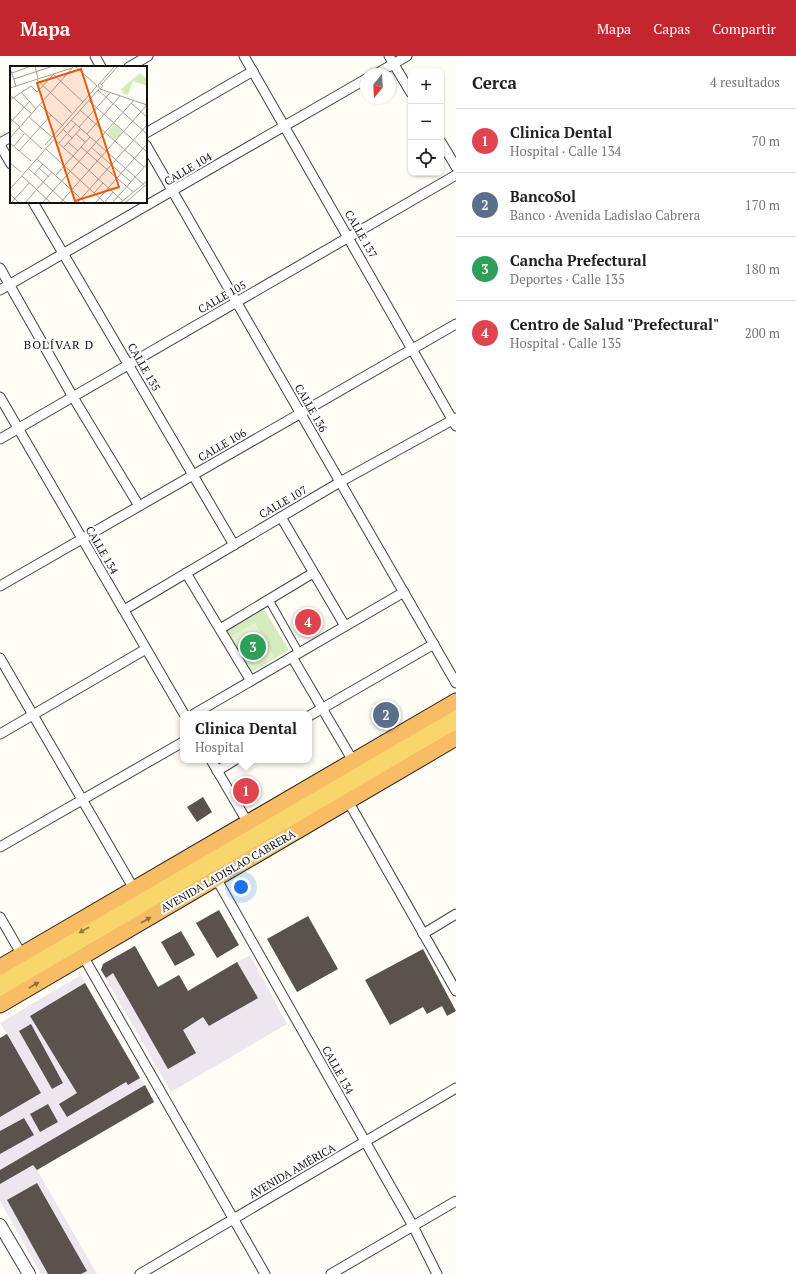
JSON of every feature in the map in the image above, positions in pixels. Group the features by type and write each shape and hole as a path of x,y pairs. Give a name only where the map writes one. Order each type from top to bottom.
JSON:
{"highway":[{"path":"0,967 456,701"},
{"name":"AVENIDA LADISLAO CABRERA","path":"0,1005 456,738"}],"main road":[{"name":"AVENIDA LADISLAO CABRERA","path":"0,980 456,712"},
{"name":"AVENIDA LADISLAO CABRERA","path":"0,992 456,726"}],"street":[{"path":"95,56 100,66"},
{"path":"131,66 148,56"},
{"name":"CALLE 137","path":"244,56 455,421"},
{"path":"382,68 391,60 407,56"},
{"path":"391,60 408,88"},
{"path":"147,132 254,72"},
{"name":"CALLE 104","path":"0,290 173,192 284,125 360,82"},
{"path":"10,137 0,144 10,162"},
{"name":"CALLE 136","path":"147,147 456,683"},
{"path":"444,147 456,167"},
{"name":"CALLE 105","path":"0,439 456,176"},
{"name":"CALLE 135","path":"34,203 234,545"},
{"path":"0,268 73,397 140,506"},
{"name":"CALLE 106","path":"0,586 456,324"},
{"name":"CALLE 134","path":"0,397 182,711"},
{"name":"CALLE 107","path":"124,610 340,482 455,421"},
{"path":"281,518 345,626"},
{"path":"186,573 251,681"},
{"path":"220,629 313,573"},
{"path":"199,711 404,592"},
{"path":"269,600 322,708 353,761"},
{"path":"312,714 434,644"},
{"path":"0,734 146,649"},
{"path":"0,658 134,889"},
{"path":"0,847 180,744"},
{"path":"213,763 248,823"},
{"path":"217,771 230,763"},
{"path":"348,801 456,991"},
{"name":"CALLE 134","path":"216,878 364,1142 413,1226 437,1274"},
{"path":"423,934 456,914"},
{"path":"0,918 22,955"},
{"path":"83,956 265,1274"},
{"name":"AVENIDA AMÉRICA","path":"140,1274 456,1088"},
{"path":"331,1274 456,1201"},
{"path":"0,1225 30,1274"}],"shaded area":[{"path":"135,946 158,987 179,975 188,990 250,955 287,1024 171,1092 101,970 103,964"},
{"path":"81,975 154,1102 37,1170 97,1274 41,1274 0,1201 0,1038 7,1034 0,1023"}],"green space":[{"path":"263,608 289,650 250,673 225,631"},
{"path":"255,623 274,657 251,670 232,636"}],"building":[{"path":"203,797 212,812 197,822 187,807"},
{"path":"219,910 239,945 217,958 196,923"},
{"path":"308,916 338,969 297,992 267,939"},
{"path":"181,931 195,955 175,966 161,942"},
{"path":"135,946 158,987 179,975 188,991 237,962 258,998 209,1026 203,1017 183,1030 196,1053 168,1069 113,973 106,978 101,970 103,964"},
{"path":"423,949 456,1011 447,1016 442,1006 427,1014 423,1007 390,1025 365,980"},
{"path":"85,983 140,1078 128,1085 126,1082 67,1117 59,1104 77,1093 30,1016"},
{"path":"31,1024 63,1083 52,1089 19,1031"},
{"path":"7,1034 41,1093 0,1117 0,1038"},
{"path":"145,1085 154,1102 37,1170 33,1165 0,1184 0,1170"},
{"path":"48,1104 58,1122 40,1132 30,1114"},
{"path":"24,1118 34,1135 0,1154 0,1131"},
{"path":"37,1183 87,1271 81,1274 48,1274 7,1200"}],"place":[{"name":"Centro de Salud \"Prefectural\"","path":"308,622"},
{"name":"Cancha Prefectural","path":"253,647"},
{"name":"BancoSol","path":"386,715"},
{"name":"Clinica Dental","path":"246,791"}],"district":[{"name":"BOLÍVAR D","path":"59,345"}]}
